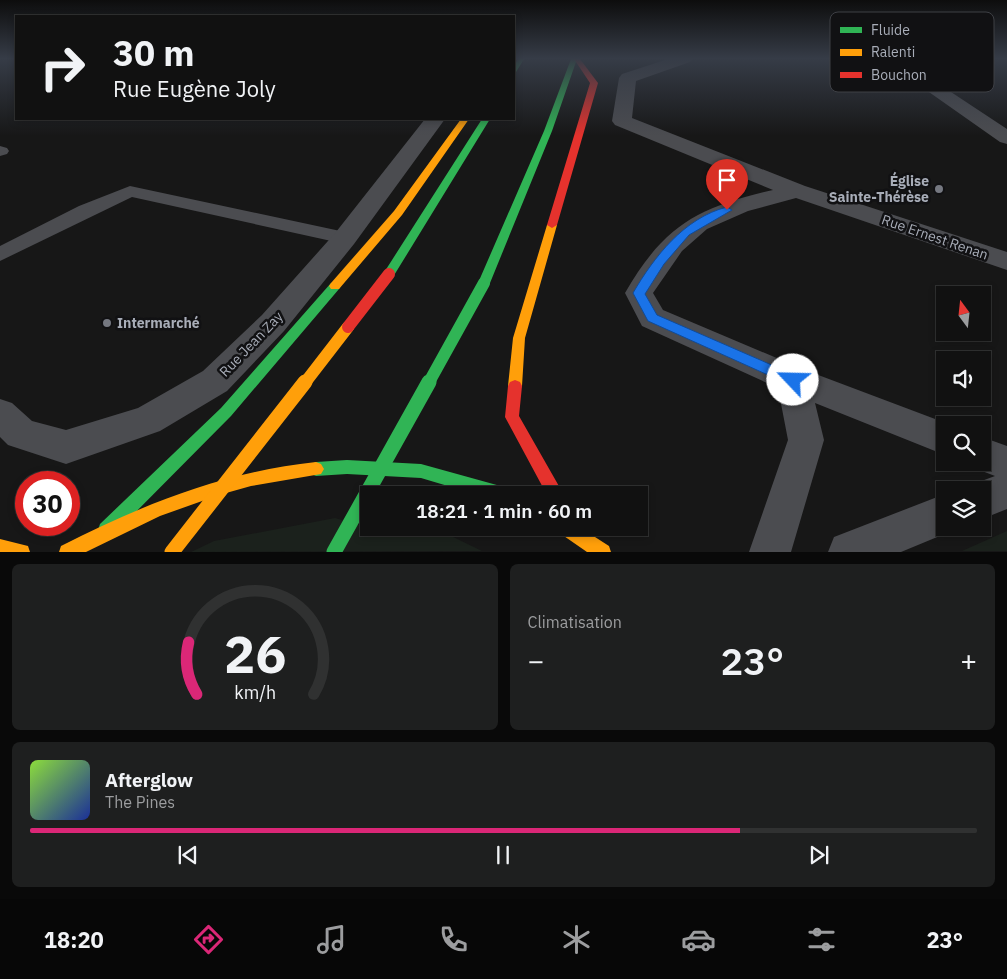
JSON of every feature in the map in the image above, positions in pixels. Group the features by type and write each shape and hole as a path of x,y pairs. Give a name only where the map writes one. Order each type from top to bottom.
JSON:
{"main road":[{"path":"334,552 484,283 566,85"},
{"path":"551,486 512,417 519,338 594,85"},
{"path":"106,530 226,412 398,213 464,120"},
{"path":"172,552 389,274 485,120"},
{"path":"67,552 106,530 194,494 277,472 355,466 430,473 474,486"},
{"path":"582,536 603,552"},
{"path":"0,547 22,552"}],"street":[{"name":"Rue Ernest Renan","path":"627,85 622,121 797,191 1007,261"},
{"path":"939,92 1007,138"},
{"name":"Rue Jean Zay","path":"0,414 20,434 66,446 148,420 214,381 274,323 344,238 434,120"},
{"path":"797,191 754,201 714,215 685,233 660,262 639,293 652,318 793,380 936,436"},
{"path":"770,552 806,440 793,380"},
{"path":"991,457 1007,463"},
{"path":"991,496 1007,490"},
{"path":"849,552 936,518"}],"lane":[{"path":"0,254 86,210 130,191 344,238"}],"shaded area":[{"path":"335,518 360,525 360,536 451,536 482,551 191,552 214,541"},
{"path":"1007,531 1007,551 962,551"}],"traffic: fast":[{"path":"484,283 548,131 565,85"},
{"path":"389,274 485,120"},
{"path":"334,552 484,283"},
{"path":"106,530 226,412 335,286"},
{"path":"316,469 347,467 421,471 473,486"}],"traffic: slow":[{"path":"335,286 398,213 464,120"},
{"path":"515,386 519,338 552,225"},
{"path":"172,552 348,327"},
{"path":"67,552 156,510 219,487 283,473 316,469"},
{"path":"579,536 603,552"},
{"path":"0,547 22,552"}],"traffic: jam":[{"path":"552,225 593,85"},
{"path":"348,327 389,274"},
{"path":"515,386 512,417 551,486"}],"place":[{"name":"Église Sainte-Thérèse","path":"939,189"},
{"name":"Intermarché","path":"107,323"}],"route":[{"path":"727,210 714,215 685,233 660,262 639,293 652,318 793,380"}]}
